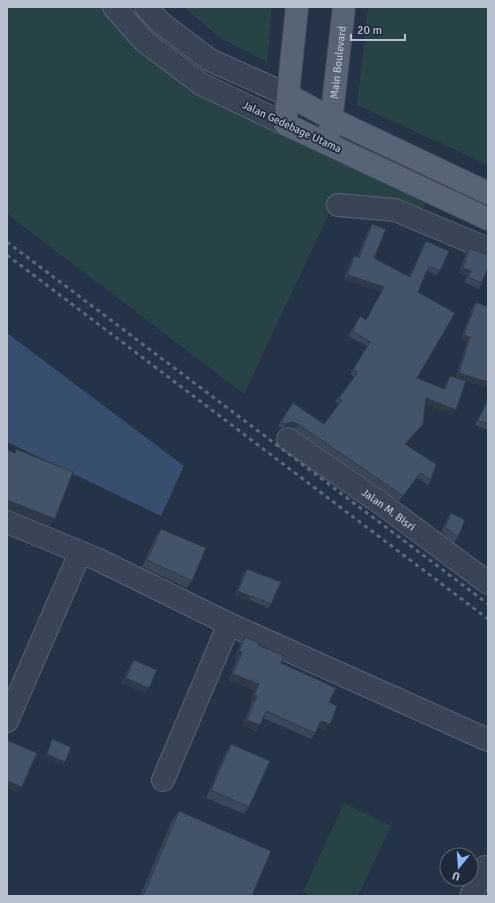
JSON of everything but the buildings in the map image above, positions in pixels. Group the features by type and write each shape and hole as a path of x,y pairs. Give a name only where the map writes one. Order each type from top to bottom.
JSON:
{"main road":[{"path":"285,124 297,7"},
{"name":"Main Boulevard","path":"328,144 344,7"},
{"path":"288,95 332,119 488,193"},
{"name":"Jalan Gedebage Utama","path":"285,124 488,219"}],"street":[{"name":"Jalan Gedebage Utama","path":"114,7 144,41 201,84 285,124"},
{"path":"146,7 161,23 210,60 288,95"},
{"path":"338,205 395,210 488,249"},
{"name":"Jalan M. Bisri","path":"288,440 382,504 488,583"},
{"path":"7,522 99,560 228,624 488,740"},
{"path":"7,721 80,553"},
{"path":"163,780 228,624"},
{"path":"471,896 485,867"}],"green space":[{"path":"7,7 102,7 138,47 195,92 265,127 426,202 420,214 336,199 244,394 7,214"},
{"path":"184,7 272,7 267,62 220,38"},
{"path":"368,7 488,7 488,165 357,105"},
{"path":"344,803 391,826 358,896 312,896 303,892"}],"water":[{"path":"7,333 184,466 161,516 7,442"}],"railway":[{"path":"7,242 488,604"},
{"path":"7,255 488,619"}]}
